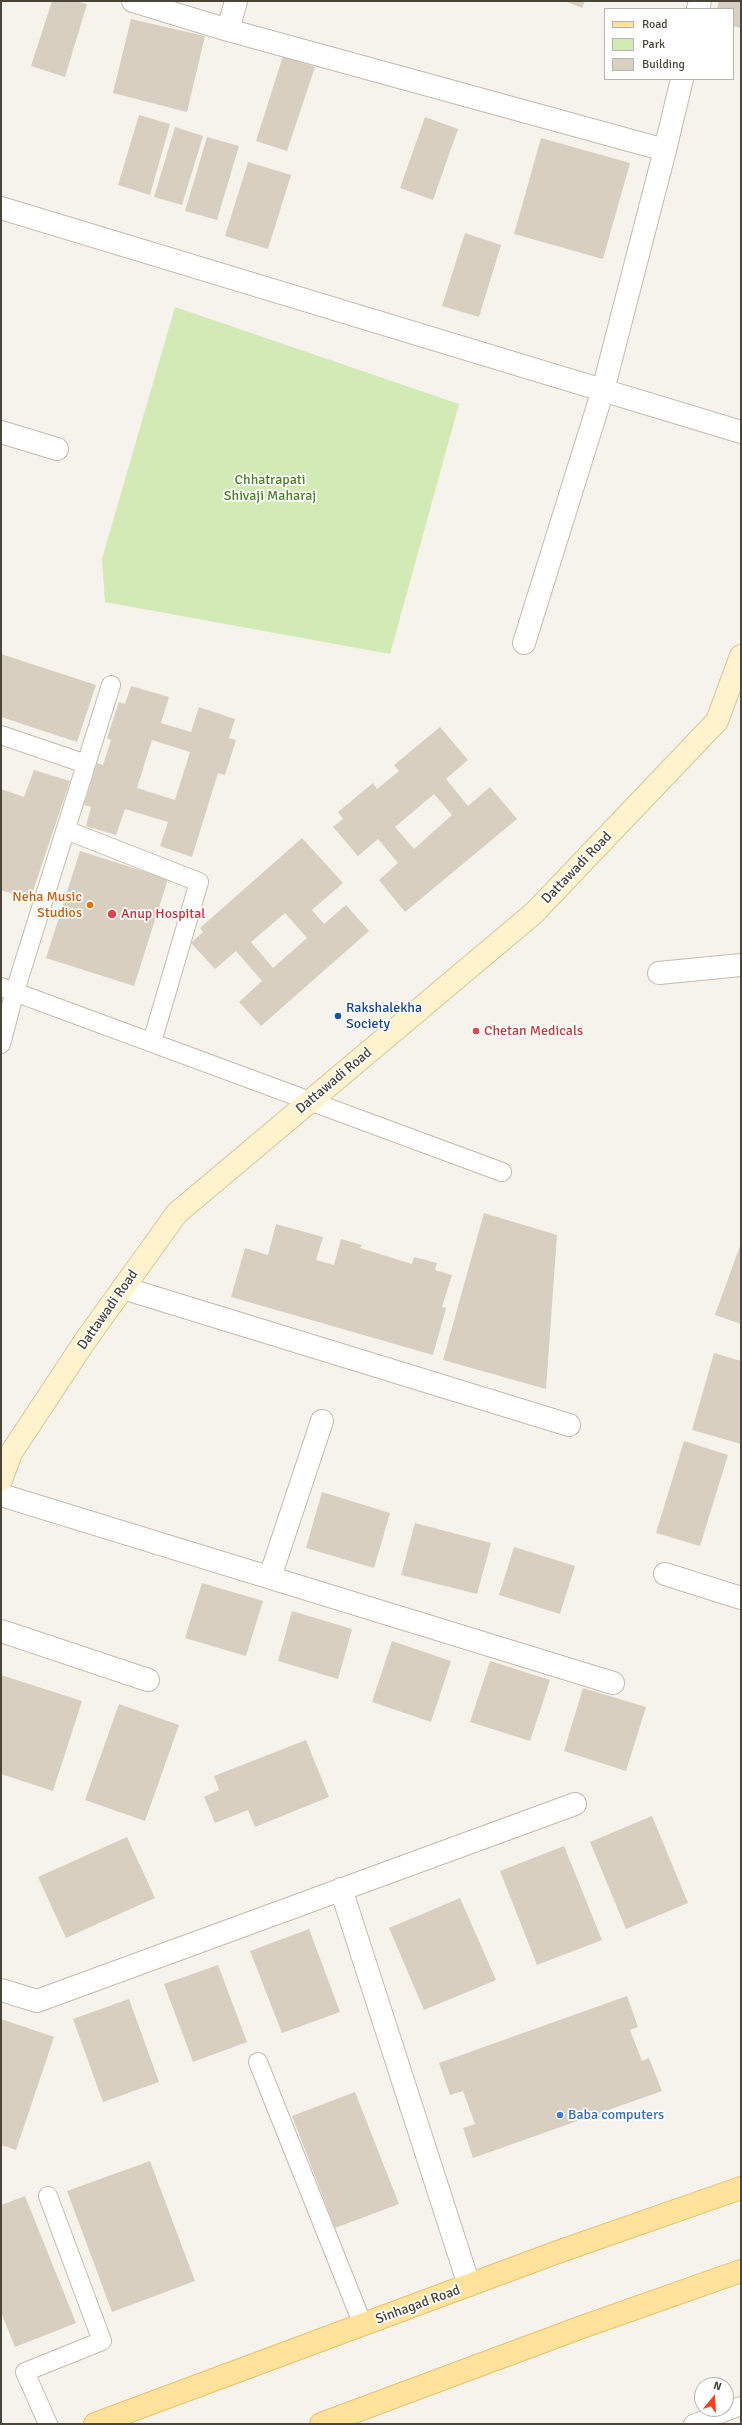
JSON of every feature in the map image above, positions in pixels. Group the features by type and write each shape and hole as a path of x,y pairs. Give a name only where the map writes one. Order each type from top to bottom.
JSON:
{"main road":[{"name":"Sinhagad Road","path":"96,2424 469,2285 741,2188"},
{"path":"321,2424 575,2330 741,2271"}],"street":[{"path":"133,1 228,30 665,150"},
{"path":"228,30 236,1"},
{"path":"524,643 603,390 682,80"},
{"path":"1,208 741,432"},
{"path":"1,432 57,449"},
{"name":"Dattawadi Road","path":"1,1480 6,1452 177,1214 534,913 718,721 741,656"},
{"path":"659,973 741,965"},
{"path":"123,1288 569,1425"},
{"path":"270,1577 322,1421"},
{"path":"1,1495 613,1683"},
{"path":"665,1574 741,1598"},
{"path":"1,1630 148,1680"},
{"path":"1,1990 37,2001 575,1804"},
{"path":"341,1889 469,2285"}],"lane":[{"path":"1,1044 8,989 66,830 111,685"},
{"path":"1,735 86,764"},
{"path":"66,830 199,882 152,1042"},
{"path":"8,989 502,1172"},
{"path":"258,2062 363,2325"},
{"path":"48,2196 102,2341 25,2372 48,2424"},
{"path":"693,2424 741,2406"}],"green space":[{"name":"Chhatrapati Shivaji Maharaj","path":"175,307 459,404 390,654 105,602 102,559"}],"building":[{"path":"52,1 75,1 87,4 65,77 31,66"},
{"path":"565,1 585,1 582,8"},
{"path":"719,1 741,1 741,28 734,26 734,8 717,8"},
{"path":"131,19 205,36 187,112 113,93"},
{"path":"283,56 315,67 287,151 256,141"},
{"path":"139,115 170,124 150,195 118,185"},
{"path":"425,117 458,129 433,200 400,188"},
{"path":"175,127 203,136 182,205 154,197"},
{"path":"207,137 239,146 217,220 185,211"},
{"path":"541,138 630,163 603,259 514,234"},
{"path":"248,162 291,175 268,249 225,236"},
{"path":"465,233 501,245 479,317 442,306"},
{"path":"1,654 96,685 77,742 1,717"},
{"path":"131,686 169,697 161,723 191,732 199,707 235,719 229,738 236,740 225,775 218,773 192,857 160,846 168,822 125,809 116,835 86,826 91,807 84,805 97,763 103,765 111,740 107,738 119,702 125,704","holes":["152,740 190,752 175,800 137,788"]},
{"path":"440,727 468,760 446,779 468,806 490,787 517,819 405,912 379,880 398,863 378,839 358,856 333,827 343,819 338,812 373,783 377,789 399,771 394,765","holes":["434,794 452,815 414,849 395,827"]},
{"path":"34,770 70,781 30,900 1,890 1,789 24,797"},
{"path":"302,838 343,883 312,910 324,924 346,905 369,931 261,1026 239,1002 262,981 236,951 215,969 191,943 203,932 200,928","holes":["285,913 307,938 273,968 251,942"]},
{"path":"80,851 168,879 134,986 46,958"},
{"path":"484,1213 557,1235 546,1389 443,1360"},
{"path":"276,1224 323,1237 316,1260 334,1265 341,1239 362,1245 360,1248 412,1264 414,1257 437,1263 435,1270 452,1275 442,1307 446,1308 433,1355 231,1297 245,1248 268,1255"},
{"path":"741,1243 741,1324 715,1315"},
{"path":"714,1353 741,1361 741,1444 692,1430"},
{"path":"684,1441 728,1455 700,1546 656,1533"},
{"path":"322,1492 390,1513 374,1568 306,1548"},
{"path":"415,1523 491,1543 477,1594 401,1575"},
{"path":"514,1547 575,1566 560,1614 499,1595"},
{"path":"202,1583 263,1601 246,1656 185,1638"},
{"path":"292,1611 352,1629 338,1679 278,1661"},
{"path":"392,1641 451,1661 431,1722 372,1702"},
{"path":"490,1661 550,1680 530,1741 470,1722"},
{"path":"1,1675 82,1701 53,1791 1,1774"},
{"path":"583,1688 646,1707 626,1771 564,1751"},
{"path":"119,1704 179,1725 145,1821 85,1800"},
{"path":"306,1740 329,1797 255,1827 248,1810 215,1823 204,1797 219,1790 214,1776"},
{"path":"652,1816 688,1903 626,1929 590,1842"},
{"path":"127,1837 155,1898 66,1938 38,1877"},
{"path":"564,1846 602,1940 537,1965 500,1871"},
{"path":"460,1898 496,1980 424,2010 389,1928"},
{"path":"309,1929 340,2012 282,2033 250,1951"},
{"path":"218,1965 247,2042 193,2062 164,1984"},
{"path":"627,1996 638,2027 630,2030 642,2061 649,2058 662,2091 473,2158 463,2128 475,2124 463,2091 450,2095 439,2063"},
{"path":"129,1999 159,2082 103,2102 73,2019"},
{"path":"1,2019 54,2037 16,2150 1,2145"},
{"path":"355,2092 399,2204 335,2228 292,2116"},
{"path":"150,2161 195,2281 112,2312 67,2191"},
{"path":"25,2196 76,2323 15,2347 1,2312 1,2205"}],"place":[{"name":"Neha Music Studios","path":"90,905"},
{"name":"Anup Hospital","path":"112,914"},
{"name":"Rakshalekha Society","path":"338,1016"},
{"name":"Chetan Medicals","path":"476,1031"},
{"name":"Baba computers","path":"560,2115"}]}
